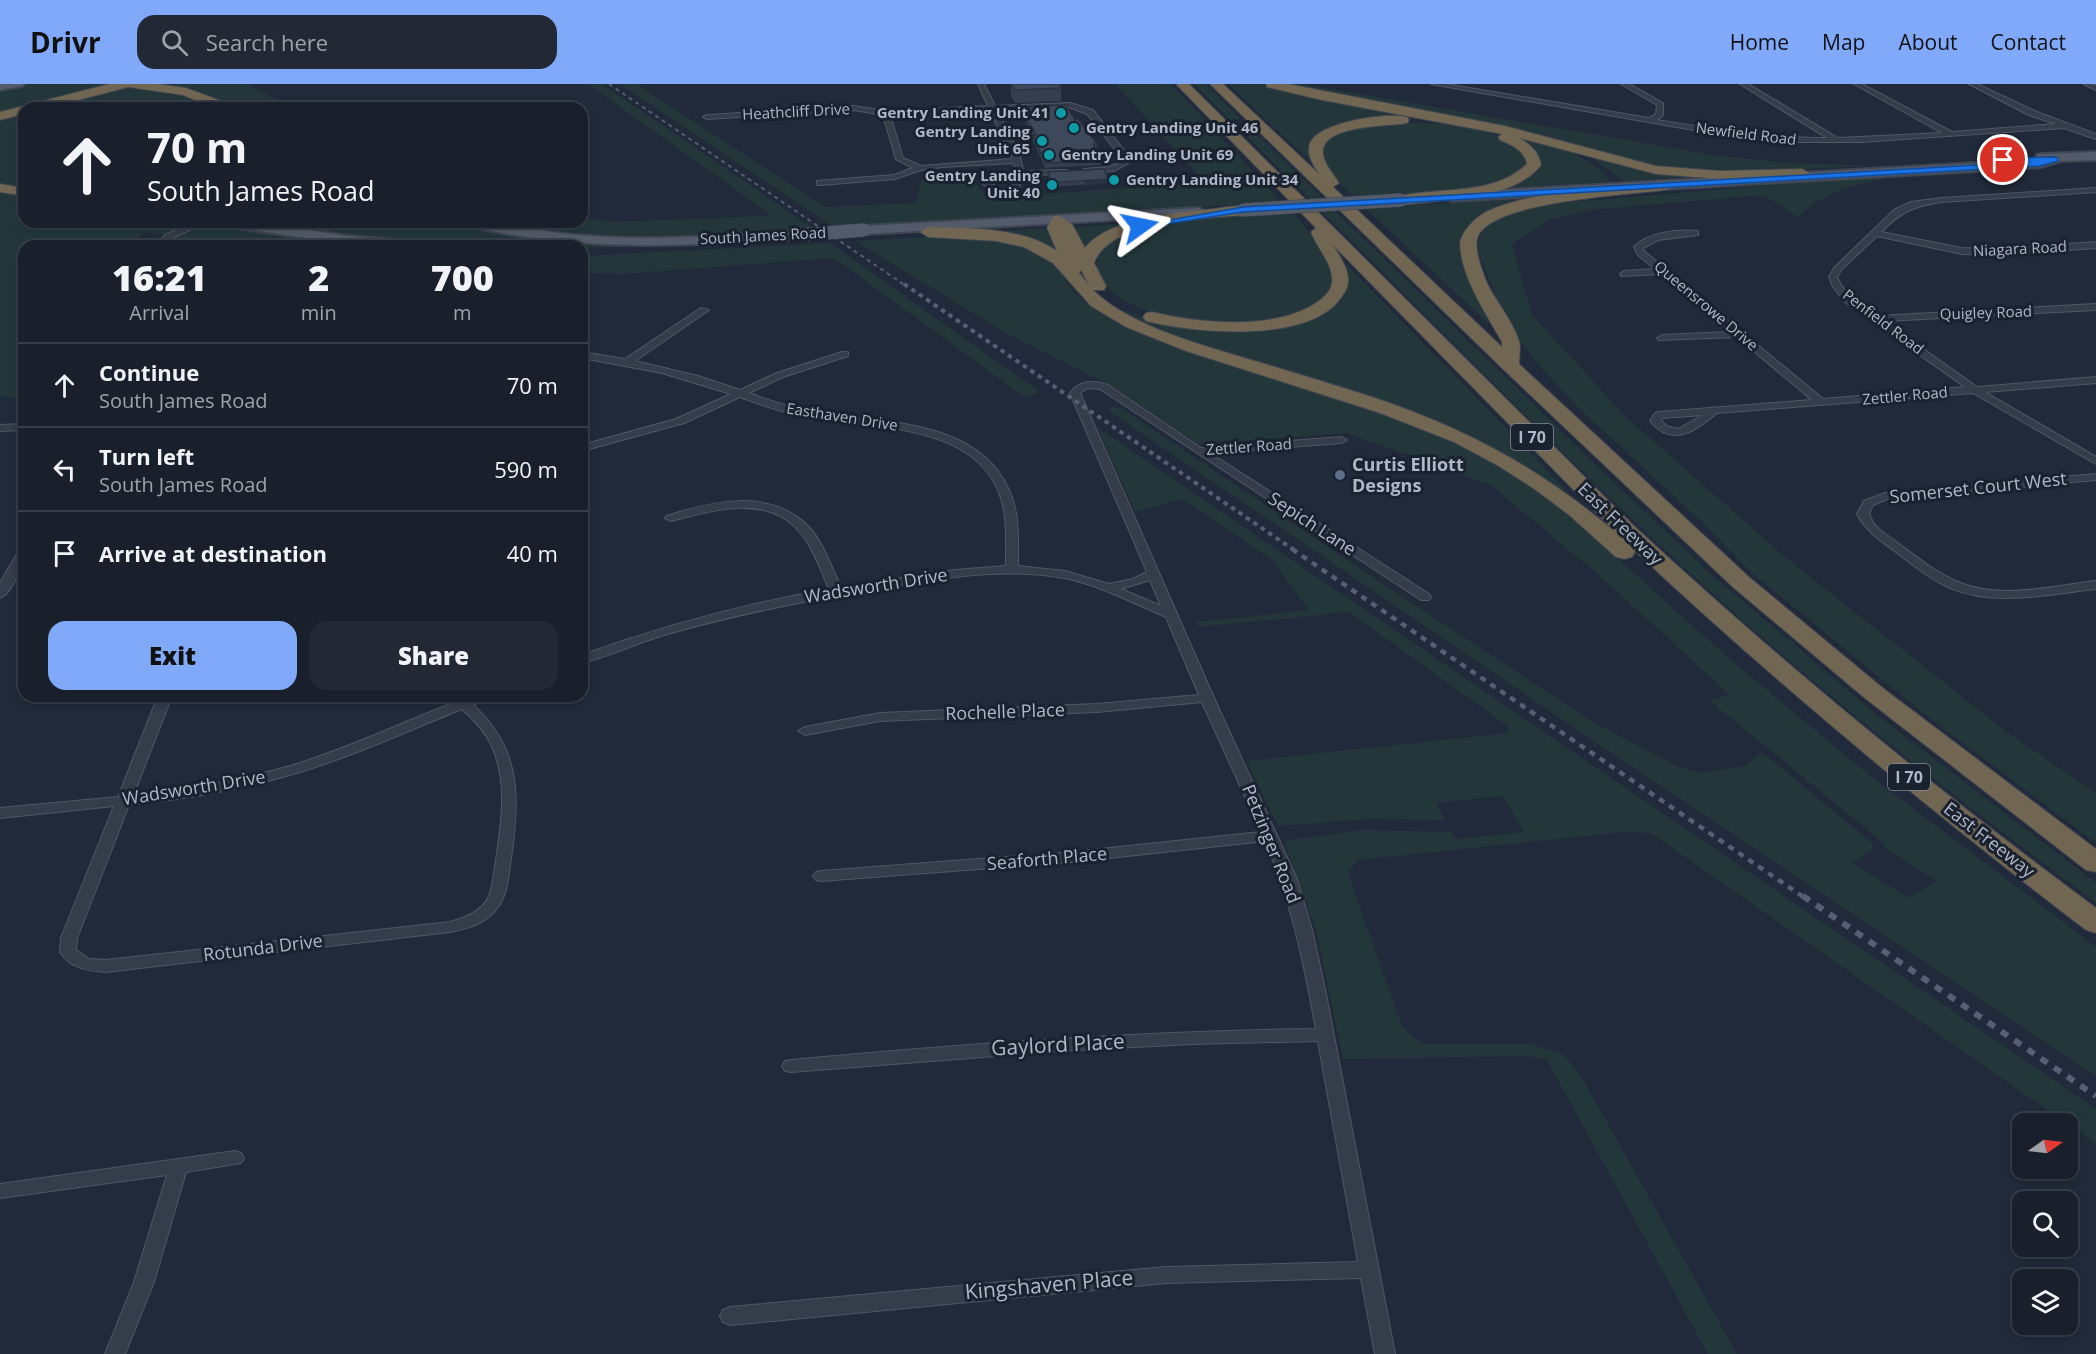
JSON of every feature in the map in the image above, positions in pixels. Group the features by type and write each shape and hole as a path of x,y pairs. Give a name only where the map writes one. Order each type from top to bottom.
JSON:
{"highway":[{"path":"56,102 124,84"},
{"path":"131,84 186,92 212,102"},
{"name":"East Freeway","path":"1182,84 1626,531 1752,648 1914,782 2096,922"},
{"name":"I 70","path":"1216,84 1696,542 1783,618 1932,739 2096,863"},
{"path":"1272,84 1322,96 1505,130 1632,165 1676,173 1720,175 1802,173"},
{"path":"0,116 18,112"},
{"path":"1332,194 1333,184 1316,155 1317,142 1332,132 1362,123 1420,120 1474,127 1515,141 1534,159 1534,165 1530,171 1514,182 1491,188 1401,200"},
{"path":"1560,146 1602,168 1621,187"},
{"path":"1510,366 1510,342 1478,281 1468,244 1471,233 1491,215 1510,208 1541,201 1665,186"},
{"path":"0,189 18,192"},
{"path":"1079,268 1098,243 1117,232 1154,222 1243,210"},
{"path":"1058,220 1055,228 1072,265 1079,268 1093,298 1138,326 1409,416 1487,451 1529,476 1591,522 1712,630 1752,648"},
{"path":"928,232 977,234 1020,241 1079,268 1111,299 1139,314 1216,327 1278,322 1303,316 1330,301 1339,288 1337,267 1320,236 1317,220"}],"main road":[{"path":"0,87 18,84"},
{"name":"South James Road","path":"1621,187 1628,184 2096,156"},
{"name":"South James Road","path":"588,251 1058,220 2040,163 2055,159"},
{"name":"South James Road","path":"868,233 928,232 1042,224 1058,220"},
{"path":"265,228 348,240"},
{"name":"South James Road","path":"499,228 529,234 610,241 802,237"}],"street":[{"path":"981,84 1018,161 1020,173 1068,172"},
{"name":"Newfield Road","path":"1434,84 1756,138 1838,141 2062,126"},
{"path":"1624,84 1661,104 1659,115 1650,120"},
{"path":"1743,84 1838,141"},
{"path":"1857,84 1951,135"},
{"path":"1972,84 2062,126 2096,137"},
{"path":"2087,84 2096,88"},
{"name":"Heathcliff Drive","path":"707,117 854,108 886,113 1070,105 1090,112 1128,161 1123,166 1112,169 1078,172"},
{"path":"886,113 900,159 920,168"},
{"path":"820,183 883,178 920,168 1018,161"},
{"name":"Penfield Road","path":"2096,190 1941,200 1914,204 1896,212 1838,268 1833,277 1837,287 1848,300 1991,401 2096,461"},
{"path":"165,240 188,228"},
{"name":"Queensrowe Drive","path":"1695,233 1642,242 1638,247 1641,253 1821,402"},
{"name":"Niagara Road","path":"1874,233 1934,247 1981,252 2096,245"},
{"path":"1624,274 1663,271"},
{"name":"Quigley Road","path":"1877,320 2096,307"},
{"path":"628,361 704,310"},
{"path":"1662,338 1739,334"},
{"path":"588,446 680,421 780,375 845,354"},
{"name":"Easthaven Drive","path":"588,356 628,361 672,372 798,412 891,424 933,434 977,456 999,480 1006,494 1012,521 1012,571"},
{"name":"Zettler Road","path":"1714,411 1681,432 1671,432 1654,421 1659,415 2096,380"},
{"name":"Petzinger Road","path":"1104,387 1086,385 1078,388 1075,393 1207,698 1271,836 1289,879 1304,930 1385,1354"},
{"name":"Zettler Road","path":"1104,387 1199,451 1342,440"},
{"path":"0,428 18,427"},
{"name":"Sepich Lane","path":"1199,451 1425,597"},
{"name":"Somerset Court West","path":"2096,477 1897,494 1875,499 1863,509 1865,520 1877,533 1938,576 1966,589 2007,593 2096,585"},
{"path":"671,518 699,508 730,504 760,506 777,511 803,528 836,591"},
{"path":"0,594 18,562"},
{"name":"Wadsworth Drive","path":"588,656 663,631 783,601 925,577 974,572 1012,571 1065,575 1108,588 1171,615"},
{"path":"1108,588 1137,582 1153,574"},
{"name":"Rochelle Place","path":"805,730 880,717 1097,708 1207,698"},
{"path":"123,801 163,702"},
{"name":"Wadsworth Drive","path":"0,813 123,801 211,789 289,771 333,756 456,702"},
{"name":"Rotunda Drive","path":"123,801 69,938 68,952 77,962 90,966 106,966 450,927 482,914 497,898 511,794 507,763 487,726 463,702"},
{"name":"Seaforth Place","path":"822,876 1072,857 1271,836"},
{"name":"Gaylord Place","path":"791,1066 960,1051 1219,1036 1325,1035"},
{"path":"0,1191 236,1158"},
{"path":"115,1354 144,1282 178,1167"},
{"name":"Kingshaven Place","path":"730,1316 1144,1276 1369,1270"}],"green space":[{"path":"29,84 116,84 46,102 18,102 18,109 0,114 0,90"},
{"path":"151,84 246,84 283,102 222,102 189,90"},
{"path":"588,84 602,84 814,229 653,236 573,233 527,228 588,228 588,219 614,222 767,216 770,214"},
{"path":"620,84 636,84 825,207 916,203 921,180 967,177 975,181 986,198 1199,183 1203,180 1115,84 1171,84 1281,202 835,228"},
{"path":"1194,84 1206,84 1241,119 1230,120"},
{"path":"1228,84 1268,84 1425,119 1392,119 1337,127 1313,159 1309,160"},
{"path":"1281,84 1302,84 1719,156 1791,163 1872,166 1728,172 1673,170"},
{"path":"126,87 190,97 204,102 69,102"},
{"path":"18,115 18,188 0,185 0,119"},
{"path":"1385,123 1454,125 1472,128 1505,139 1518,148 1528,164 1517,174 1498,182 1475,187 1420,194 1354,197 1328,166 1324,143 1347,130"},
{"path":"1238,127 1249,127 1324,199 1311,200"},
{"path":"1497,130 1572,153 1598,168 1609,179 1605,182 1504,188 1536,173 1541,166 1539,159 1533,153"},
{"path":"1591,157 1690,176 1623,181"},
{"path":"1886,175 1890,177 1853,186 1830,195 1798,217 1764,195 1599,209 1551,219 1512,244 1532,315 1625,416 1785,557 2008,733 2096,793 2096,843 1927,716 1752,573 1701,521 1584,413 1542,369 1505,320 1479,253 1482,232 1489,225 1507,214 1538,205"},
{"path":"0,193 18,195 18,228 180,228 171,233 143,232 137,240 18,240 18,400 0,395"},
{"path":"1539,198 1470,228 1493,323 1488,323 1365,208"},
{"path":"1334,210 1712,575 1881,718 2096,883 2096,903 1871,729 1687,570 1581,469 1321,211"},
{"path":"1292,212 1324,252 1333,277 1322,299 1295,314 1258,322 1215,323 1173,317 1135,306 1108,288 1097,265 1103,249 1121,237 1148,228 1214,217"},
{"path":"1144,222 1083,247 1073,227"},
{"path":"232,228 314,240 177,238 195,229"},
{"path":"292,228 480,228 505,234 560,240 382,240"},
{"path":"1044,228 1061,256 991,232"},
{"path":"944,236 1002,241 1030,249 1043,255 1054,264 1079,297 1111,319 1138,331 1361,405 1462,445 1523,480 1553,501 1732,661 1864,771 2096,947 2096,1076 1591,739 1109,411 1111,407 1121,408 1593,722 1678,767 1701,773 1745,766 1762,752 1872,843 1873,850 1852,863 1909,898 1937,881 1888,850 1874,835 1709,700 1730,695 1602,578 1491,485 1347,433 1198,444 1114,387 1006,333 855,241"},
{"path":"588,241 659,244 659,246 588,248"},
{"path":"830,243 1040,392 1026,398 834,258 624,274 588,273 588,256"},
{"path":"1343,266 1348,266 1570,494 1566,495 1508,456 1438,423 1361,395 1168,333 1119,311 1151,320 1207,329 1317,314"},
{"path":"1097,427 2096,1109 2096,1144 2078,1131 2078,1113 2052,1113 1651,833 1625,832 1358,860 1348,872 1402,1027 1423,1044 1531,1044 1564,1055 1581,1076 1737,1354 1708,1354 1547,1060 1527,1056 1343,1059 1316,930 1284,841 1362,830 1451,832 1455,839 1524,832 1503,796 1436,803 1445,820 1368,819 1278,826 1247,761 1508,733 1509,727 1349,612 1199,627 1196,622 1309,610 1272,560 1183,499 1135,512"}],"building":[{"path":"1012,84 1059,84 1061,88 1015,90"},
{"path":"1066,105 1075,120 1078,119 1097,144 1093,144 1101,161 1045,163 1033,135 1036,135 1020,107"},
{"path":"1104,169 1108,179 1051,183 1048,172"}],"railway":[{"path":"609,84 906,286"},
{"path":"904,284 1294,550"},
{"path":"1292,549 1805,898"},
{"path":"1803,896 2096,1096"}],"place":[{"name":"Gentry Landing Unit 41","path":"1061,113"},
{"name":"Gentry Landing Unit 46","path":"1074,128"},
{"name":"Gentry Landing Unit 65","path":"1042,141"},
{"name":"Gentry Landing Unit 69","path":"1049,155"},
{"name":"Gentry Landing Unit 34","path":"1114,180"},
{"name":"Gentry Landing Unit 40","path":"1052,185"},
{"name":"Curtis Elliott Designs","path":"1340,475"}],"route":[{"path":"1140,226 1179,218 1243,210 2012,165 2040,163 2055,159 2003,160"}]}
